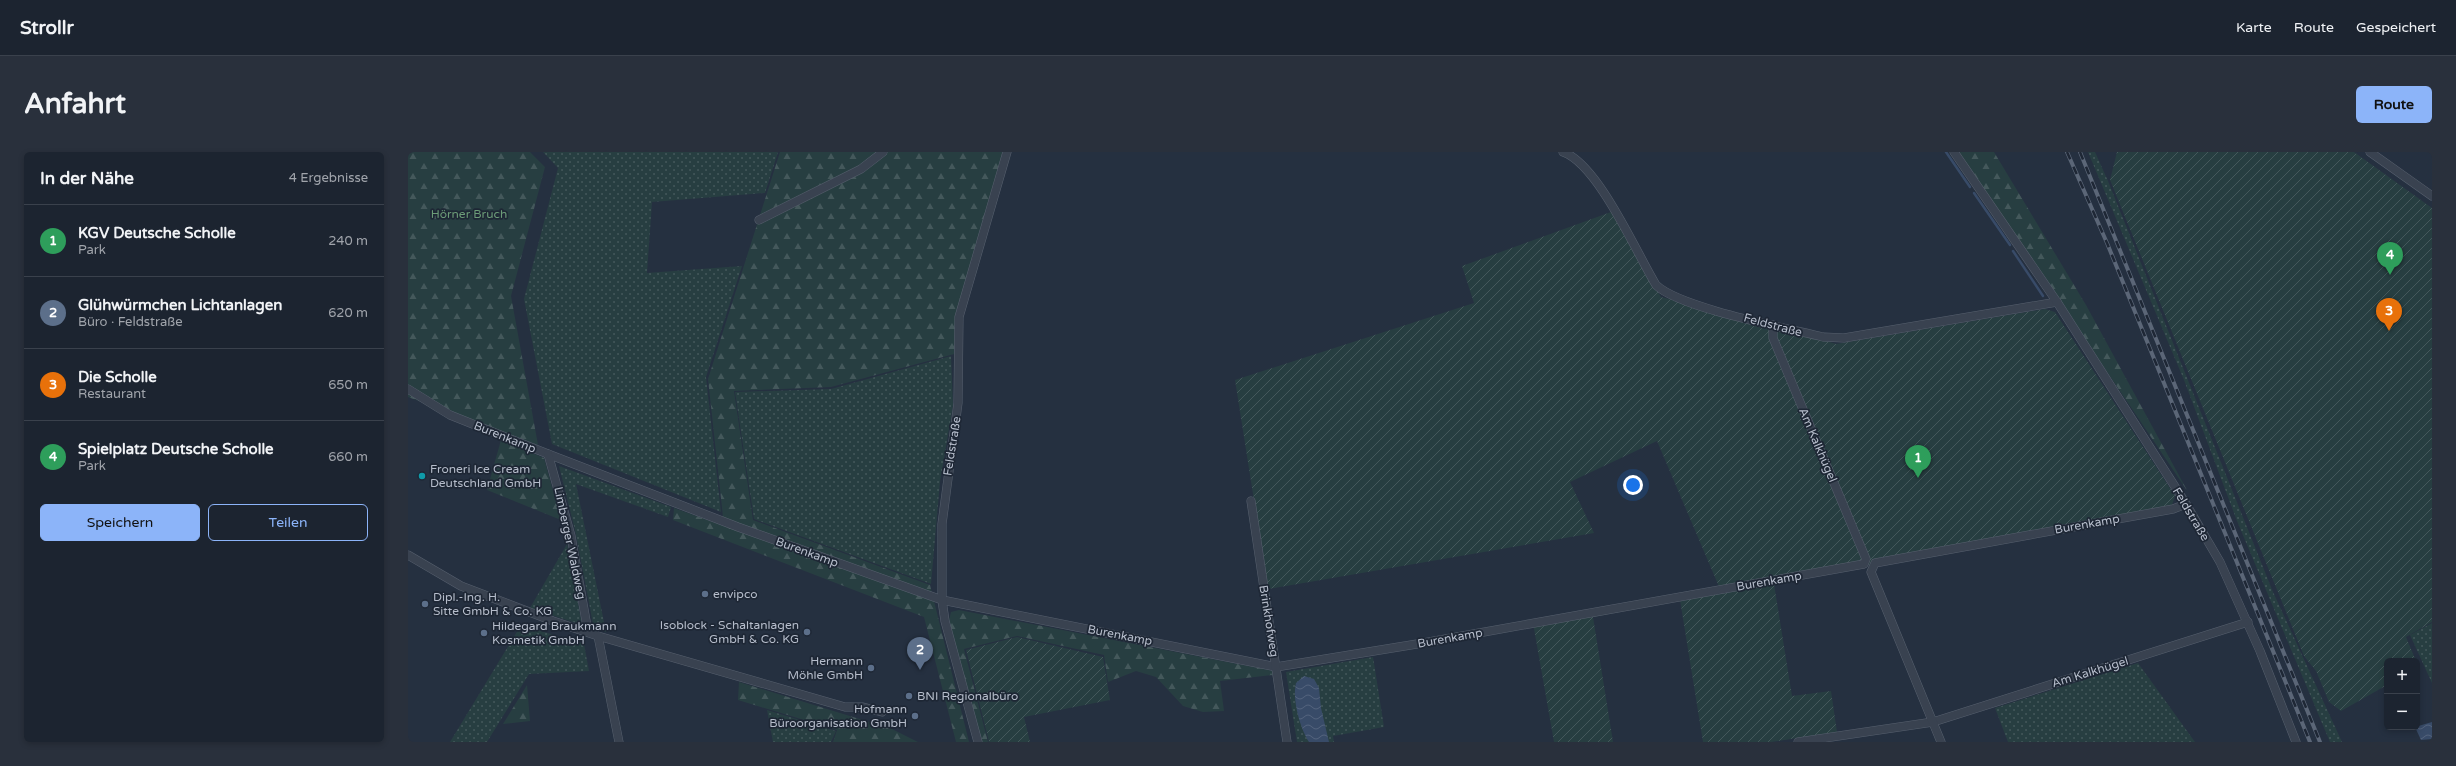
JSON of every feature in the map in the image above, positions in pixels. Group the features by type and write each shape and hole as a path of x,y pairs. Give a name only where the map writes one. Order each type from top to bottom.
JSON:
{"street":[{"path":"759,220 861,169 883,152"},
{"name":"Feldstraße","path":"978,742 944,621 942,600 942,524 958,403 958,317 1007,152"},
{"name":"Feldstraße","path":"1563,152 1586,167 1602,189 1656,285 1663,292 1689,302 1824,338 1844,338 2057,302"},
{"name":"Feldstraße","path":"1954,152 2057,302 2186,504 2220,562 2248,622 2296,742"},
{"path":"2370,152 2432,196"},
{"name":"Am Kalkhügel","path":"1774,325 1773,338 1941,742"},
{"name":"Burenkamp","path":"408,389 450,415 548,454 738,527 942,600 1276,667 1423,643 1868,565 2174,509 2186,504"},
{"name":"Limberger Waldweg","path":"548,454 571,536 588,632"},
{"name":"Brinkhofweg","path":"1251,501 1287,742"},
{"path":"408,555 461,586 512,606 598,636 845,707 863,707 882,712"},
{"name":"Am Kalkhügel","path":"1933,722 2248,622"},
{"path":"598,636 620,742"},
{"path":"1798,742 1933,722"}],"green space":[{"name":"Hörner Bruch","path":"408,152 530,152 545,167 511,296 538,445 408,397"},
{"path":"543,152 778,152 765,193 652,202 647,273 742,266 706,377 721,512 552,444 524,299 558,168"},
{"path":"780,152 1005,152 962,310 958,353 831,387 734,391 753,520 930,585 969,742 956,742 924,617 673,520 674,508 724,526 708,379"},
{"path":"1959,152 1994,152 2086,305 2188,492"},
{"path":"2088,152 2095,152 2108,181 2273,592 2342,742 2330,742 2237,521 2184,380"},
{"path":"2117,152 2354,152 2432,208 2432,622 2406,637 2415,658 2384,658 2384,687 2341,711 2329,702 2316,671 2304,656 2110,180"},
{"path":"1611,212 1661,297 1786,328 1836,344 2045,309 2055,312 2175,496 2172,505 1774,584 1792,696 1831,691 1837,732 1771,742 1703,742 1680,600 1593,617 1613,742 1554,742 1533,623 1720,589 1657,441 1570,482 1594,533 1268,589 1235,380 1474,303 1462,266"},
{"path":"951,356 953,405 940,482 931,584 754,519 735,392 831,389"},
{"path":"501,440 544,458 561,520 487,490"},
{"path":"559,466 671,507 668,517 576,484 606,632 594,629 575,530"},
{"path":"567,544 582,625 530,608"},
{"path":"959,610 1273,671 1273,675 1220,681 1224,711 1203,712 1183,706 1156,677 1136,671 1108,682 1104,655 1017,636 964,649 988,742 981,742 949,620 951,612"},
{"path":"2432,623 2432,683 2410,635"},
{"path":"521,625 584,644 589,671 529,674 487,742 450,742"},
{"path":"1017,637 1103,657 1110,700 1024,717 1030,742 989,742 966,650"},
{"path":"1373,657 1384,727 1333,736 1334,742 1297,742 1286,672"},
{"path":"2138,663 2195,742 2008,742 1995,708"},
{"path":"739,682 892,729 918,742 833,742 837,730 738,700"},
{"path":"527,685 530,721 503,724"},
{"path":"767,710 836,731 831,742 773,742"}],"water":[{"path":"1304,676 1314,679 1319,688 1321,708 1329,742 1309,742 1303,729 1296,705 1295,690 1296,683"},
{"path":"2432,722 2432,739 2421,740 2416,730 2420,730 2420,726"}],"waterway":[{"path":"1946,152 1970,187"},
{"path":"1974,193 2010,245"},
{"path":"2013,251 2043,296"}],"railway":[{"path":"2067,152 2107,243 2310,742"},
{"path":"2080,152 2320,742"}],"place":[{"name":"Spielplatz Deutsche Scholle","path":"2390,275"},
{"name":"Die Scholle","path":"2389,331"},
{"name":"Froneri Ice Cream Deutschland GmbH","path":"422,476"},
{"name":"KGV Deutsche Scholle","path":"1918,478"},
{"name":"envipco","path":"705,594"},
{"name":"Dipl.-Ing. H. Sitte GmbH & Co. KG","path":"425,604"},
{"name":"Isoblock - Schaltanlagen GmbH & Co. KG","path":"807,632"},
{"name":"Hildegard Braukmann Kosmetik GmbH","path":"484,633"},
{"name":"Hermann Möhle GmbH","path":"871,668"},
{"name":"Glühwürmchen Lichtanlagen","path":"920,670"},
{"name":"BNI Regionalbüro","path":"909,696"},
{"name":"Hofmann Büroorganisation GmbH","path":"915,716"}]}
